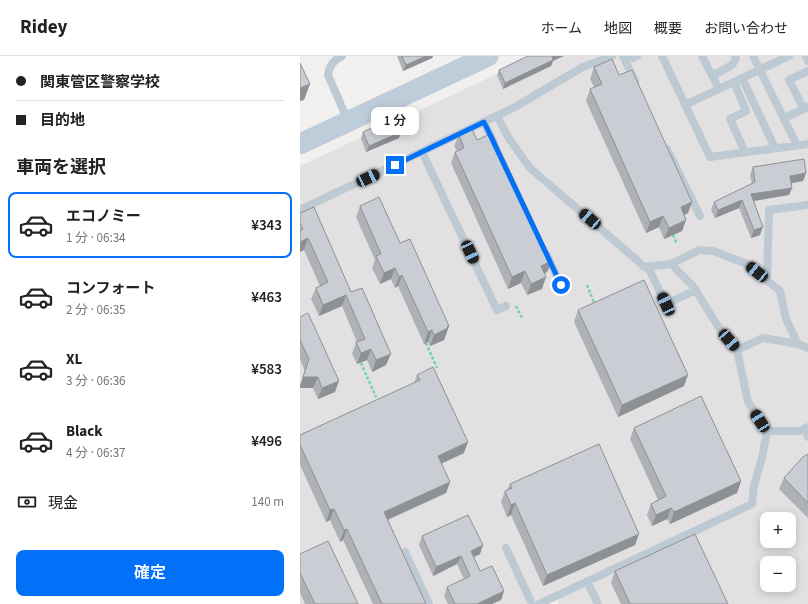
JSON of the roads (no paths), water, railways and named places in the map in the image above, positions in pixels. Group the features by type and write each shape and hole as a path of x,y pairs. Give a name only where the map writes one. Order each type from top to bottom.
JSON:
{"street":[{"path":"300,144 479,58"}],"lane":[{"path":"300,210 515,108 583,67 612,56"},
{"path":"623,56 640,91"},
{"path":"630,56 634,58 637,56"},
{"path":"662,56 710,157 808,144"},
{"path":"702,56 718,89"},
{"path":"712,76 732,65 736,59 735,56"},
{"path":"753,56 797,145"},
{"path":"685,105 789,56"},
{"path":"806,56 808,61"},
{"path":"338,57 328,68 328,75 348,122"},
{"path":"784,118 806,108 789,80 808,71"},
{"path":"738,80 746,111 730,119 745,152"},
{"path":"738,80 775,148"},
{"path":"497,116 508,137 530,168 644,267 671,264 699,250 713,251 747,264 780,291 786,319 798,344"},
{"path":"484,122 497,151"},
{"path":"663,140 700,216"},
{"path":"422,152 497,310 506,306"},
{"path":"767,280 769,210 808,205"},
{"path":"544,250 561,285"},
{"path":"539,604 752,504 754,486 762,458 767,430 748,402 737,350 721,331 696,290 671,264"},
{"path":"648,267 666,304 696,290"},
{"path":"737,350 763,338 798,344 808,348"},
{"path":"767,430 800,431 807,427 808,436"},
{"path":"506,548 532,604"},
{"path":"405,552 429,604"},
{"path":"587,581 598,604"}]}
